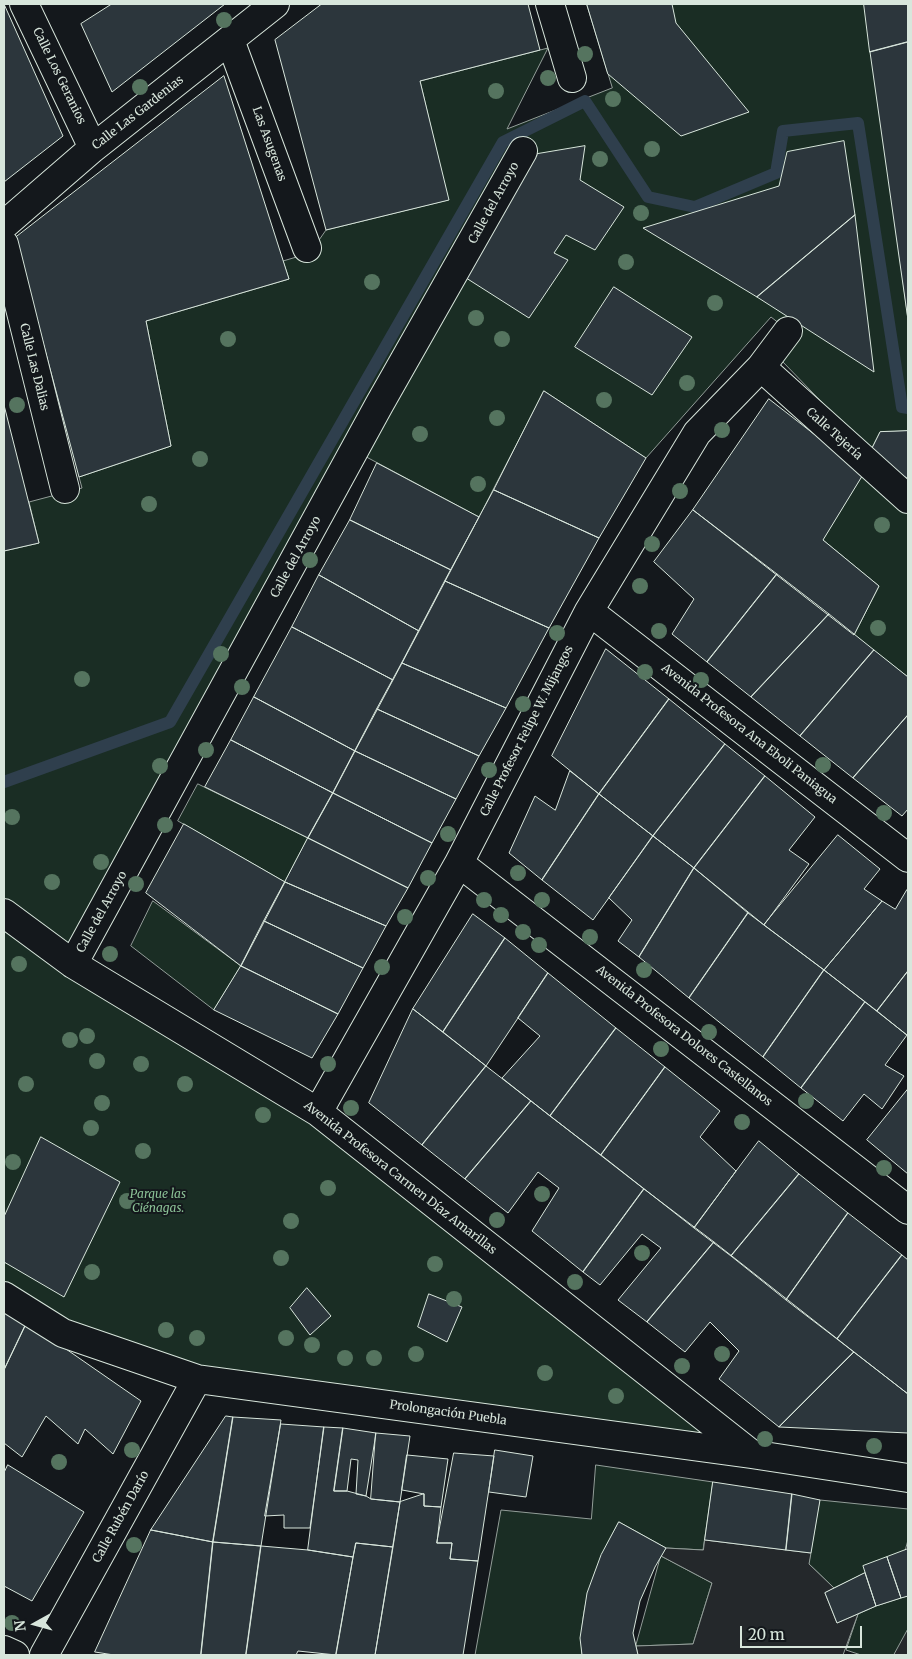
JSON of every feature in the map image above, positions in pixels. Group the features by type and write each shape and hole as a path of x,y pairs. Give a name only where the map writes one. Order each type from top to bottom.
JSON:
{"street":[{"name":"Calle Los Geranios","path":"24,4 93,148"},
{"name":"Calle Las Gardenias","path":"4,225 93,148 275,4"},
{"path":"550,4 572,78"},
{"name":"Las Asugenas","path":"230,40 307,248"},
{"name":"Calle del Arroyo","path":"73,964 379,405 523,151"},
{"name":"Calle Las Dalias","path":"4,244 65,489"},
{"name":"Calle Profesor Felipe W. Mijangos","path":"318,1112 459,863 589,611 698,432 761,367 788,331"},
{"name":"Calle Tejería","path":"761,367 908,499"},
{"name":"Avenida Profesora Ana Eboli Paniagua","path":"589,611 908,858"},
{"name":"Avenida Profesora Dolores Castellanos","path":"459,863 908,1210"},
{"name":"Avenida Profesora Carmen Díaz Amarillas","path":"4,913 73,964 318,1112 751,1454"},
{"name":"Prolongación Puebla","path":"4,1296 63,1333 197,1379 751,1454 908,1478"},
{"name":"Calle Rubén Darío","path":"44,1655 197,1379"},
{"path":"4,1650 15,1655"}],"green space":[{"path":"587,4 866,4 908,319 908,431 880,432 870,452 782,361 798,338 771,317 646,458 544,391 479,517 342,444 73,956 4,907 4,551 39,543 29,502 82,488 79,477 171,446 146,321 289,279 283,261 310,253 326,230 448,200 420,81 548,48 507,129 612,88"},
{"path":"864,473 908,509 908,677 854,635 879,586 823,540"},
{"path":"198,784 308,838 285,882 178,821"},
{"path":"153,901 241,966 214,1010 131,946"},
{"name":"Parque las Ciénagas.","path":"4,912 314,1121 721,1442 197,1379 4,1295"},
{"path":"596,1465 713,1482 703,1550 666,1548 619,1522 590,1586 583,1619 582,1655 475,1655 501,1510 591,1519"},
{"path":"820,1500 908,1509 908,1540 905,1551 834,1588 809,1564"},
{"path":"661,1556 712,1583 693,1644 636,1646"},
{"path":"908,1596 908,1634 895,1655 861,1655 846,1650 858,1614"}],"shaded area":[{"path":"705,1540 811,1553 809,1564 834,1588 825,1593 837,1623 858,1614 843,1655 638,1655 636,1646 693,1644 712,1583 661,1556 666,1548 703,1550"},
{"path":"908,1629 908,1655 894,1655"}],"building":[{"path":"4,4 63,136 4,182"},
{"path":"112,4 225,4 112,92 81,24"},
{"path":"322,4 528,4 540,50 420,81 449,200 326,230 275,40"},
{"path":"587,4 672,4 676,23 749,112 681,136 608,74"},
{"path":"864,4 908,4 908,42 870,52"},
{"path":"908,42 908,320 870,52"},
{"path":"224,76 289,279 146,321 171,446 79,477 15,238"},
{"path":"844,141 855,215 757,297 643,228 779,186 787,152"},
{"path":"585,146 580,180 624,207 595,250 566,235 554,253 568,260 529,318 463,276 531,155"},
{"path":"855,215 874,372 757,297"},
{"path":"614,287 692,337 652,395 575,347"},
{"path":"544,391 646,458 599,538 494,490"},
{"path":"769,399 864,473 823,540 879,586 854,635 693,510"},
{"path":"4,405 39,543 4,551"},
{"path":"908,431 908,479 870,452 880,432"},
{"path":"377,463 479,517 451,570 350,520"},
{"path":"494,490 599,538 549,628 445,581"},
{"path":"693,510 777,574 707,662 672,634 694,599 654,562"},
{"path":"350,520 451,570 419,631 319,575"},
{"path":"777,574 829,614 751,697 707,662"},
{"path":"319,575 419,631 393,680 292,627"},
{"path":"445,581 549,628 506,708 402,663"},
{"path":"829,614 874,650 800,736 751,697"},
{"path":"292,627 393,680 355,751 254,697"},
{"path":"606,649 669,699 599,794 552,756"},
{"path":"874,650 908,677 908,715 853,778 800,736"},
{"path":"402,663 506,708 479,756 377,709"},
{"path":"254,697 355,751 333,793 231,740"},
{"path":"669,699 725,744 653,836 599,794"},
{"path":"377,709 479,756 456,799 355,751"},
{"path":"908,715 908,809 902,816 853,778"},
{"path":"231,740 333,793 308,838 205,787"},
{"path":"725,744 765,776 694,868 653,836"},
{"path":"355,751 456,799 432,843 333,793"},
{"path":"570,771 599,794 542,880 509,853 535,796 555,810"},
{"path":"765,776 815,817 789,850 809,864 764,925 694,868"},
{"path":"333,793 432,843 408,888 308,838"},
{"path":"599,794 653,836 593,920 542,880"},
{"path":"184,824 285,882 241,966 146,893"},
{"path":"838,835 880,869 864,889 882,901 824,970 764,925"},
{"path":"653,836 694,868 639,957 618,941 632,920 609,898"},
{"path":"308,838 408,888 386,926 285,882"},
{"path":"694,868 748,913 689,998 639,957"},
{"path":"285,882 386,926 363,968 264,921"},
{"path":"907,890 908,971 877,1011 824,970 882,901 895,909"},
{"path":"748,913 824,970 763,1057 689,998"},
{"path":"473,914 505,938 443,1032 413,1009"},
{"path":"264,921 363,968 338,1014 241,966"},
{"path":"505,938 548,973 486,1066 443,1032"},
{"path":"241,966 338,1014 312,1058 214,1010"},
{"path":"824,970 865,1002 801,1088 763,1057"},
{"path":"908,971 908,1036 877,1011"},
{"path":"548,973 616,1028 550,1116 502,1078 540,1036 518,1018"},
{"path":"865,1002 907,1035 885,1065 904,1076 882,1109 864,1094 843,1121 801,1088"},
{"path":"413,1009 486,1066 422,1145 369,1103"},
{"path":"616,1028 665,1067 601,1155 550,1116"},
{"path":"486,1066 531,1101 465,1179 422,1145"},
{"path":"665,1067 720,1111 700,1137 736,1171 694,1228 601,1155"},
{"path":"908,1089 908,1174 867,1140"},
{"path":"531,1101 644,1189 583,1272 532,1231 559,1188 538,1172 508,1213 465,1179"},
{"path":"41,1137 120,1182 64,1297 4,1262 4,1217"},
{"path":"759,1141 799,1174 731,1256 694,1228"},
{"path":"799,1174 848,1213 786,1300 731,1256"},
{"path":"644,1189 714,1242 647,1322 618,1300 661,1248 642,1234 600,1285 583,1272"},
{"path":"848,1213 902,1255 837,1339 786,1300"},
{"path":"714,1242 854,1352 779,1427 719,1379 739,1351 710,1322 685,1352 647,1322"},
{"path":"902,1255 908,1260 908,1394 837,1339"},
{"path":"307,1288 331,1316 310,1335 290,1308"},
{"path":"429,1294 462,1307 447,1342 418,1327"},
{"path":"4,1306 27,1322 4,1370"},
{"path":"27,1322 141,1401 113,1454 85,1429 78,1444 46,1416 22,1457 4,1443 4,1370"},
{"path":"854,1352 908,1394 908,1433 779,1427"},
{"path":"226,1416 233,1417 213,1542 151,1530"},
{"path":"233,1417 281,1420 261,1546 213,1542"},
{"path":"281,1424 324,1427 310,1528 284,1528 284,1515 265,1516"},
{"path":"324,1427 343,1428 334,1491 347,1491 371,1499 400,1502 393,1547 356,1543 353,1557 308,1550"},
{"path":"343,1428 376,1433 366,1496 356,1494 358,1460 351,1459 347,1491 334,1491"},
{"path":"376,1433 410,1436 400,1502 371,1499"},
{"path":"495,1450 533,1456 526,1497 489,1492"},
{"path":"454,1453 494,1456 478,1561 450,1559 452,1543 437,1543"},
{"path":"407,1455 448,1459 441,1507 424,1506 424,1494 402,1490"},
{"path":"8,1465 84,1512 32,1601 4,1586 4,1473"},
{"path":"713,1482 792,1494 786,1550 705,1540"},
{"path":"424,1494 424,1506 441,1507 437,1543 452,1543 450,1559 478,1561 463,1655 375,1655 400,1502"},
{"path":"792,1494 820,1500 811,1553 786,1550"},
{"path":"619,1522 666,1548 655,1567 640,1601 633,1633 638,1655 582,1655 580,1638 587,1593 601,1555"},
{"path":"151,1530 213,1542 201,1655 114,1655 95,1652"},
{"path":"213,1542 261,1546 246,1655 201,1655"},
{"path":"356,1543 393,1547 375,1655 336,1655"},
{"path":"261,1546 308,1550 353,1557 336,1655 298,1651 296,1655 246,1655"},
{"path":"908,1549 908,1596 901,1598 887,1557"},
{"path":"887,1557 901,1598 876,1606 863,1566"},
{"path":"865,1573 876,1606 837,1623 825,1593"}],"waterway":[{"path":"4,782 170,722 503,142 585,101 648,197 695,207 776,173 783,131 858,123 902,407 908,408"}]}
